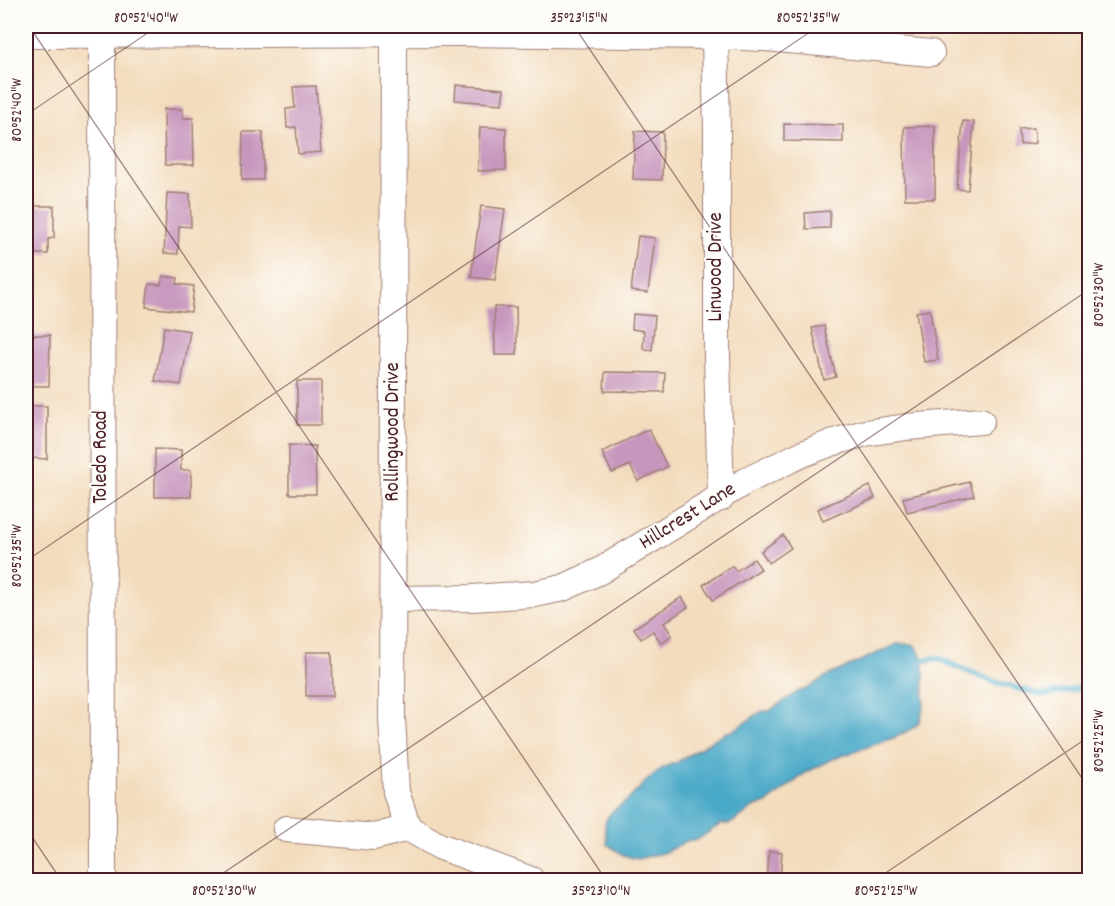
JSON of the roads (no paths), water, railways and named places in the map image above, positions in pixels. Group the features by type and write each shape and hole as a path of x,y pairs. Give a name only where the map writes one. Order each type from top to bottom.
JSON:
{"street":[{"path":"26,34 266,30 394,34 715,36 765,38 931,53"},
{"name":"Toledo Road","path":"102,34 103,880"},
{"name":"Rollingwood Drive","path":"394,34 392,718 396,792 408,828"},
{"name":"Linwood Drive","path":"715,36 717,357 721,498"},
{"name":"Hillcrest Lane","path":"393,599 535,594 563,588 600,571 764,472 831,443 864,433 981,421"},
{"path":"286,829 374,837 408,828 439,846 531,880"}],"water":[{"path":"897,644 913,644 924,661 924,705 920,721 915,727 896,737 833,759 807,772 767,803 753,808 730,824 721,824 697,840 689,840 663,853 637,859 623,855 607,844 606,820 615,809 657,772 724,733 732,731 762,711 769,711 825,677"}],"waterway":[{"path":"918,664 924,660 939,658 992,681 1037,694 1046,695 1090,686"}]}
